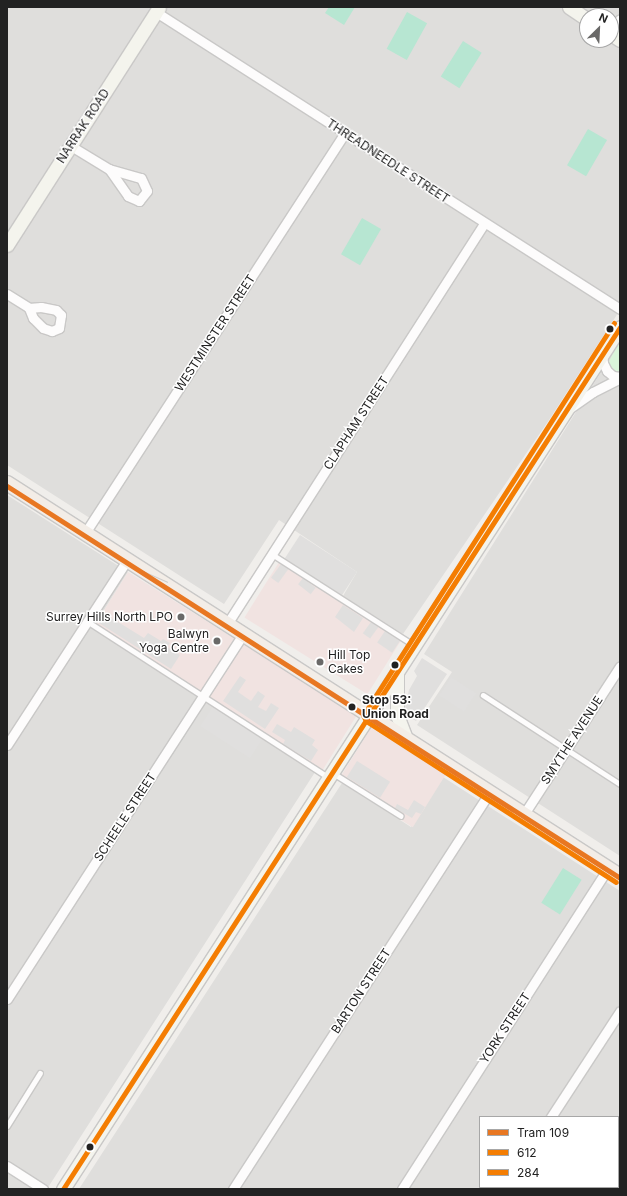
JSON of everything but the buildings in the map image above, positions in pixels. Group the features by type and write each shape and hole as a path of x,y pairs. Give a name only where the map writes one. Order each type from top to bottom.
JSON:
{"main road":[{"path":"569,7 579,14"},
{"name":"NARRAK ROAD","path":"7,245 158,9"},
{"path":"63,1189 332,775 620,327"},
{"path":"7,483 620,876"},
{"path":"397,673 397,715 406,739"}],"street":[{"name":"THREADNEEDLE STREET","path":"158,9 345,134 620,309"},
{"name":"WESTMINSTER STREET","path":"85,533 345,134"},
{"path":"71,146 109,169"},
{"name":"CLAPHAM STREET","path":"227,624 484,223"},
{"path":"7,294 28,308"},
{"path":"602,354 603,362 607,371 613,376 620,378"},
{"path":"564,412 593,392 620,378"},
{"path":"7,745 127,560"},
{"name":"SCHEELE STREET","path":"7,999 243,634"},
{"name":"SMYTHE AVENUE","path":"524,814 567,750 620,666"},
{"name":"BARTON STREET","path":"233,1189 490,792"},
{"name":"YORK STREET","path":"402,1189 608,868"},
{"path":"553,1116 620,1011"},
{"path":"7,1166 43,1189"}],"lane":[{"path":"272,554 415,646"},
{"path":"87,621 332,775 401,816"},
{"path":"483,695 620,784"},
{"path":"7,1126 40,1074"}],"shaded area":[{"path":"7,7 620,7 620,310 549,420 403,634 343,596 357,572 279,520 224,604 7,465"},
{"path":"620,342 620,856 417,725 452,672 424,654"},
{"path":"7,495 128,572 94,626 317,769 47,1189 7,1189"},
{"path":"300,535 357,572 342,596 285,558"},
{"path":"281,559 404,636 367,694 244,618"},
{"path":"281,564 288,569 278,583 271,578"},
{"path":"128,572 357,715 323,770 94,627"},
{"path":"303,578 316,588 311,594 298,584"},
{"path":"343,605 363,618 354,632 335,617"},
{"path":"105,614 144,638 148,633 161,641 163,639 170,643 167,647 180,655 171,669 99,623"},
{"path":"371,622 378,627 370,639 363,633"},
{"path":"385,631 400,641 392,653 377,643"},
{"path":"422,658 447,674 416,721 408,716 405,706 409,690 417,676 414,671"},
{"path":"240,676 246,680 238,692 251,701 258,691 265,696 258,707 266,711 271,703 279,708 265,729 223,701"},
{"path":"451,677 476,693 464,712 439,695"},
{"path":"214,705 263,737 250,758 200,726"},
{"path":"277,724 291,732 294,727 315,740 312,745 318,750 311,761 283,744 285,740 272,732"},
{"path":"371,728 446,775 413,827 338,781"},
{"path":"357,761 390,782 380,798 347,777"},
{"path":"443,777 620,891 620,1189 79,1189 342,783 411,827"},
{"path":"414,800 425,807 421,814 416,812 412,818 395,808 397,804 408,810"}],"green space":[{"path":"329,7 355,7 344,25 325,13"},
{"path":"407,12 427,23 407,60 387,49"},
{"path":"463,41 482,53 459,88 441,77"},
{"path":"588,129 607,140 586,176 567,165"},
{"path":"362,218 381,229 360,265 341,254"},
{"path":"620,342 620,371 618,372 607,367"},
{"path":"563,868 582,880 560,914 541,903"}],"tram line":[{"name":"109","path":"7,486 620,878"},
{"path":"136,568 167,582"}],"transit line":[{"name":"284","path":"614,323 363,715 366,721 616,882"},
{"name":"612","path":"63,1189 620,327"}],"place":[{"name":"Surrey Hills North LPO","path":"181,617"},
{"name":"Balwyn Yoga Centre","path":"217,641"},
{"name":"Hill Top Cakes","path":"320,662"},
{"name":"Stop 53: Union Road","path":"352,707"}]}
